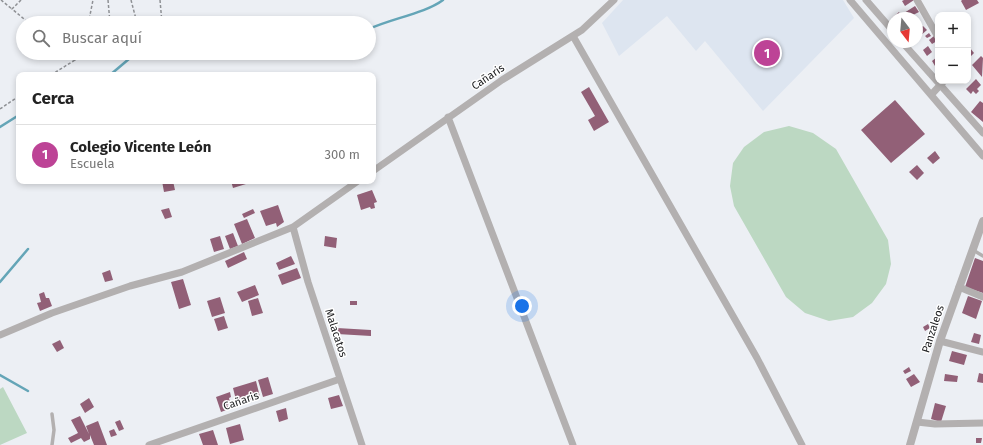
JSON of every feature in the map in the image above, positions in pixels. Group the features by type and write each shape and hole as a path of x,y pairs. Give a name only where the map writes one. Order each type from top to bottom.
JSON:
{"street":[{"name":"Cañaris","path":"376,169 502,80 582,30 614,0"},
{"path":"850,0 983,156"},
{"path":"866,0 887,24"},
{"path":"917,0 935,32"},
{"path":"573,36 757,358 802,445"},
{"path":"908,48 935,76"},
{"path":"932,95 941,84"},
{"path":"943,84 983,134"},
{"path":"448,118 573,445"},
{"path":"0,336 52,313 130,286 182,272 293,227 354,184"},
{"name":"Panzaleos","path":"910,445 940,341 958,287 983,221"},
{"name":"Malacatos","path":"293,227 308,282 362,445"},
{"path":"958,287 983,297"},
{"path":"940,341 983,352"},
{"name":"Cañaris","path":"149,445 340,378"},
{"path":"917,422 935,424 983,423"}],"lane":[{"path":"973,250 983,256"},
{"path":"52,414 54,430 52,445"}],"path":[{"path":"1,0 20,16"},
{"path":"12,9 21,0"},
{"path":"90,16 93,0"},
{"path":"108,0 109,16"},
{"path":"131,0 135,16"},
{"path":"160,0 161,16"},
{"path":"56,72 75,60"},
{"path":"0,110 16,98"}],"shaded area":[{"path":"623,0 843,0 854,18 763,111 705,41 696,51 667,16 619,56 602,23"}],"green space":[{"path":"789,126 813,133 836,149 888,240 891,264 886,284 872,303 853,317 829,321 805,313 786,297 734,206 730,186 733,163 744,147 764,132"},
{"path":"3,387 27,433 0,445 0,389"}],"building":[{"path":"914,0 905,6 902,1"},
{"path":"977,0 979,3 966,10 961,1"},
{"path":"915,6 919,12 906,12"},
{"path":"923,26 927,30 923,33"},
{"path":"929,33 931,36 927,38 925,36"},
{"path":"934,36 935,38 935,42 932,44 929,40"},
{"path":"928,46 932,52 927,56 923,50"},
{"path":"971,49 974,53 971,56"},
{"path":"981,56 983,58 982,77 972,65"},
{"path":"935,59 935,66 932,61"},
{"path":"976,79 981,85 977,89 979,91 976,94 973,91 971,94 966,89"},
{"path":"589,87 609,122 594,131 588,120 595,116 581,92"},
{"path":"895,100 925,134 891,163 861,130"},
{"path":"980,101 983,103 983,122 971,112"},
{"path":"935,151 940,158 933,164 927,158"},
{"path":"917,165 924,173 917,180 909,172"},
{"path":"163,184 174,184 175,190 164,192"},
{"path":"232,184 246,184 233,188"},
{"path":"372,190 377,202 374,203 375,208 371,209 370,207 361,210 357,195"},
{"path":"278,205 284,222 277,227 276,223 266,226 260,211"},
{"path":"169,208 172,217 165,219 161,210"},
{"path":"253,209 255,213 244,218 242,214"},
{"path":"247,219 255,238 242,244 234,224"},
{"path":"233,233 238,246 230,249 225,236"},
{"path":"220,236 224,249 214,252 210,239"},
{"path":"325,236 337,238 336,248 324,246"},
{"path":"244,252 247,259 228,268 225,261"},
{"path":"291,256 295,264 279,270 276,263"},
{"path":"975,258 983,261 983,293 965,287"},
{"path":"297,268 301,278 282,285 278,275"},
{"path":"110,270 113,280 105,282 102,273"},
{"path":"183,279 191,305 179,309 171,282"},
{"path":"255,285 259,295 242,302 237,292"},
{"path":"44,292 46,298 49,298 52,306 40,311 37,303 41,302 39,294"},
{"path":"968,296 982,301 976,319 962,313"},
{"path":"220,297 225,313 212,317 207,301"},
{"path":"258,298 263,313 252,316 248,301"},
{"path":"350,301 357,301 357,305 350,305"},
{"path":"224,316 228,328 218,331 214,319"},
{"path":"928,324 930,328 925,331 923,327"},
{"path":"337,328 371,330 371,336 337,334"},
{"path":"974,333 981,335 979,344 971,342"},
{"path":"60,340 64,348 57,352 52,344"},
{"path":"952,351 967,355 964,365 949,361"},
{"path":"909,367 911,371 905,374 903,371"},
{"path":"979,373 983,374 983,383 977,382"},
{"path":"914,374 920,382 911,387 906,379"},
{"path":"945,374 958,376 957,382 944,381"},
{"path":"268,377 273,394 263,397 258,380"},
{"path":"256,381 260,397 237,404 233,388"},
{"path":"230,392 230,403 227,405 229,409 221,412 216,397"},
{"path":"339,395 343,406 331,409 328,398"},
{"path":"89,398 94,407 85,413 80,404"},
{"path":"935,403 946,406 941,422 931,419"},
{"path":"286,408 288,419 279,422 276,411"},
{"path":"80,416 89,434 86,426 98,421 107,445 94,445 90,435 90,439 84,442 81,438 71,443 68,438 78,433 71,420"},
{"path":"120,420 124,429 119,431 115,422"},
{"path":"240,424 244,440 230,444 226,428"},
{"path":"114,429 117,435 111,437 109,431"},
{"path":"213,430 218,445 203,445 199,434"},
{"path":"976,438 982,438 981,443 976,443"}],"waterway":[{"path":"376,26 427,9 443,0"},
{"path":"114,72 128,60"},
{"path":"0,127 16,117"},
{"path":"0,282 28,249"},
{"path":"0,375 28,391"}],"place":[{"name":"Colegio Vicente León","path":"767,53"}]}
